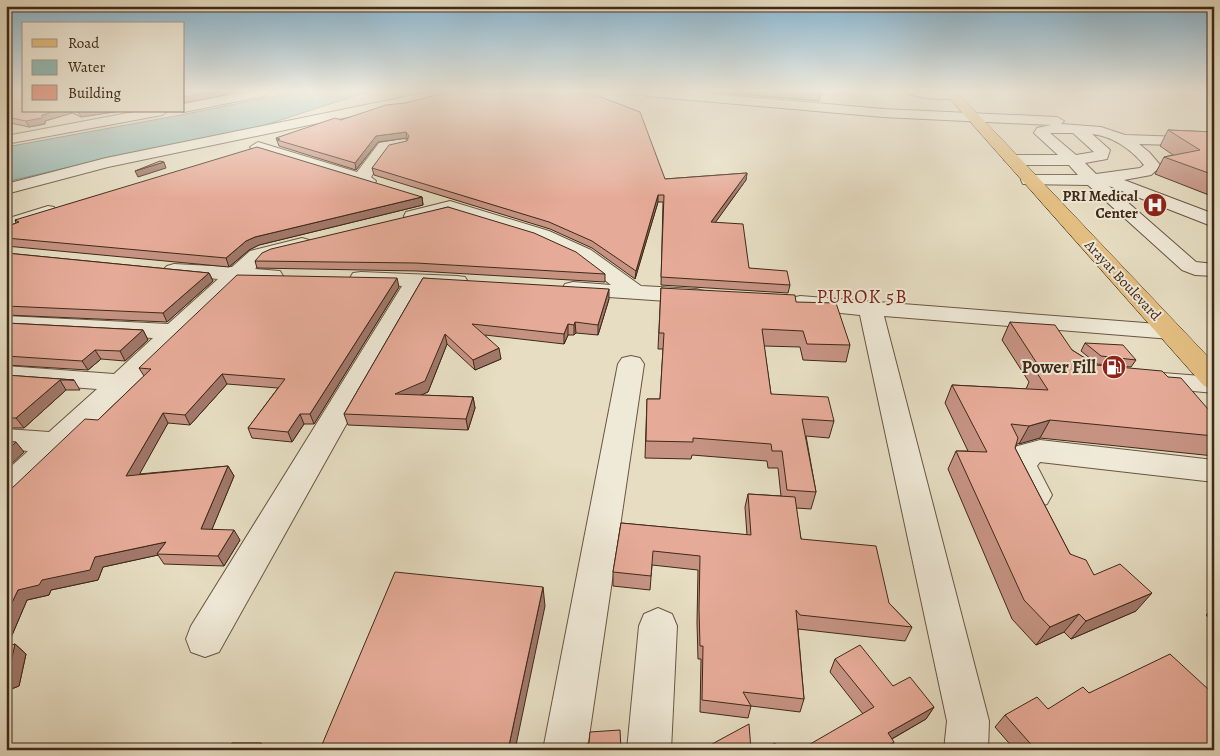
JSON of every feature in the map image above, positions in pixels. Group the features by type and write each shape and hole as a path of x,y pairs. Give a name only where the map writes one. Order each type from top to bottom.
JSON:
{"main road":[{"name":"Arayat Boulevard","path":"982,127 1214,380"}],"street":[{"path":"6,140 74,127"},
{"path":"6,189 106,163 278,127"},
{"path":"1029,180 1099,180 1145,172 1153,166 1144,155 1122,139 1108,132 1046,130 1041,133 1099,180 1189,266 1195,269 1214,270"},
{"path":"1012,160 1073,160 1102,156 1102,150 1079,131"},
{"path":"1122,139 1214,142"},
{"path":"239,153 261,143 388,187"},
{"path":"361,179 384,146 402,143"},
{"path":"1099,180 1214,221"},
{"path":"423,198 542,235 584,254 634,292"},
{"path":"6,225 68,205"},
{"path":"394,221 450,206"},
{"path":"6,490 257,255 318,240"},
{"path":"158,268 236,276 293,277"},
{"path":"341,278 417,279 476,283"},
{"path":"205,639 417,279"},
{"path":"556,288 713,297"},
{"path":"782,302 870,307 1171,332"},
{"path":"870,307 968,721 966,750"},
{"path":"1047,322 1062,344"},
{"path":"6,323 175,332"},
{"path":"565,750 631,364"},
{"path":"6,374 121,383"},
{"path":"1125,378 1214,386"},
{"path":"6,439 56,443"},
{"path":"1048,518 1022,466 1025,455 1040,451 1214,470"},
{"path":"649,750 658,626"}],"water":[{"path":"114,127 258,127 112,157 6,182 6,147"}],"building":[{"path":"308,127 646,127 665,179 747,173 711,222 743,224 749,268 787,271 790,285 661,277 664,195 658,195 636,271 592,241 549,222 372,168 389,145 407,141 409,136 406,132 376,136 355,163 277,140 280,139 276,138"},
{"path":"1168,130 1214,132 1214,175 1164,157 1200,150"},
{"path":"257,147 422,197 255,237 246,241 226,258 6,238 6,227 19,222 15,220"},
{"path":"160,161 164,162 135,171"},
{"path":"448,207 534,233 576,252 605,274 416,263 255,261 262,253 271,249"},
{"path":"6,253 209,273 163,313 6,306"},
{"path":"237,275 397,278 310,414 300,414 288,432 248,428 285,379 222,374 185,415 163,413 126,476 228,466 201,529 234,530 218,556 157,554 166,542 95,557 90,570 42,580 39,585 18,590 6,615 6,491 10,490 85,419 98,420 151,369 139,368"},
{"path":"423,278 609,289 598,325 575,322 574,325 568,324 564,334 472,324 499,348 473,360 445,334 425,381 395,394 473,397 466,419 344,414"},
{"path":"661,288 795,295 796,302 836,303 850,345 807,344 803,331 762,329 771,394 828,397 834,421 802,419 816,492 787,490 782,451 772,451 771,444 693,438 693,442 646,441 647,399 660,399 664,333 659,333"},
{"path":"1010,322 1055,325 1072,350 1096,365 1162,371 1168,377 1181,378 1214,416 1214,436 1050,420 1029,426 1011,424 1018,438 1015,448 1070,554 1086,560 1094,575 1120,564 1152,593 1086,621 1079,614 1050,627 1024,600 956,451 987,452 952,385 1048,390 1035,370 1042,371"},
{"path":"6,323 143,330 120,351 95,350 82,361 6,356"},
{"path":"1085,343 1123,345 1136,360 1101,356"},
{"path":"6,375 74,380 60,380 16,418 6,418"},
{"path":"6,441 16,442 6,451"},
{"path":"748,494 795,497 801,539 876,546 889,603 912,627 800,615 796,610 804,699 743,692 751,706 702,700 703,646 700,646 700,556 653,551 651,576 613,572 621,523 751,535"},
{"path":"395,572 543,587 508,750 315,750 316,746 321,747"},
{"path":"15,644 8,676 6,677 6,647"},
{"path":"860,645 893,686 910,677 934,707 888,733 894,742 881,750 800,750 874,707 835,659"},
{"path":"1170,654 1208,689 1214,688 1214,750 1036,750 1005,715 1037,697 1048,709 1083,687 1089,693"},
{"path":"749,724 751,750 701,750"},
{"path":"620,730 621,750 585,750 585,745 589,743 590,732"},
{"path":"232,743 261,743 258,750 229,750"},
{"path":"775,743 779,750 762,750"}],"place":[{"name":"PRI Medical Center","path":"1155,205"},
{"name":"Power Fill","path":"1114,367"}],"district":[{"name":"PUROK 5B","path":"862,296"}]}
